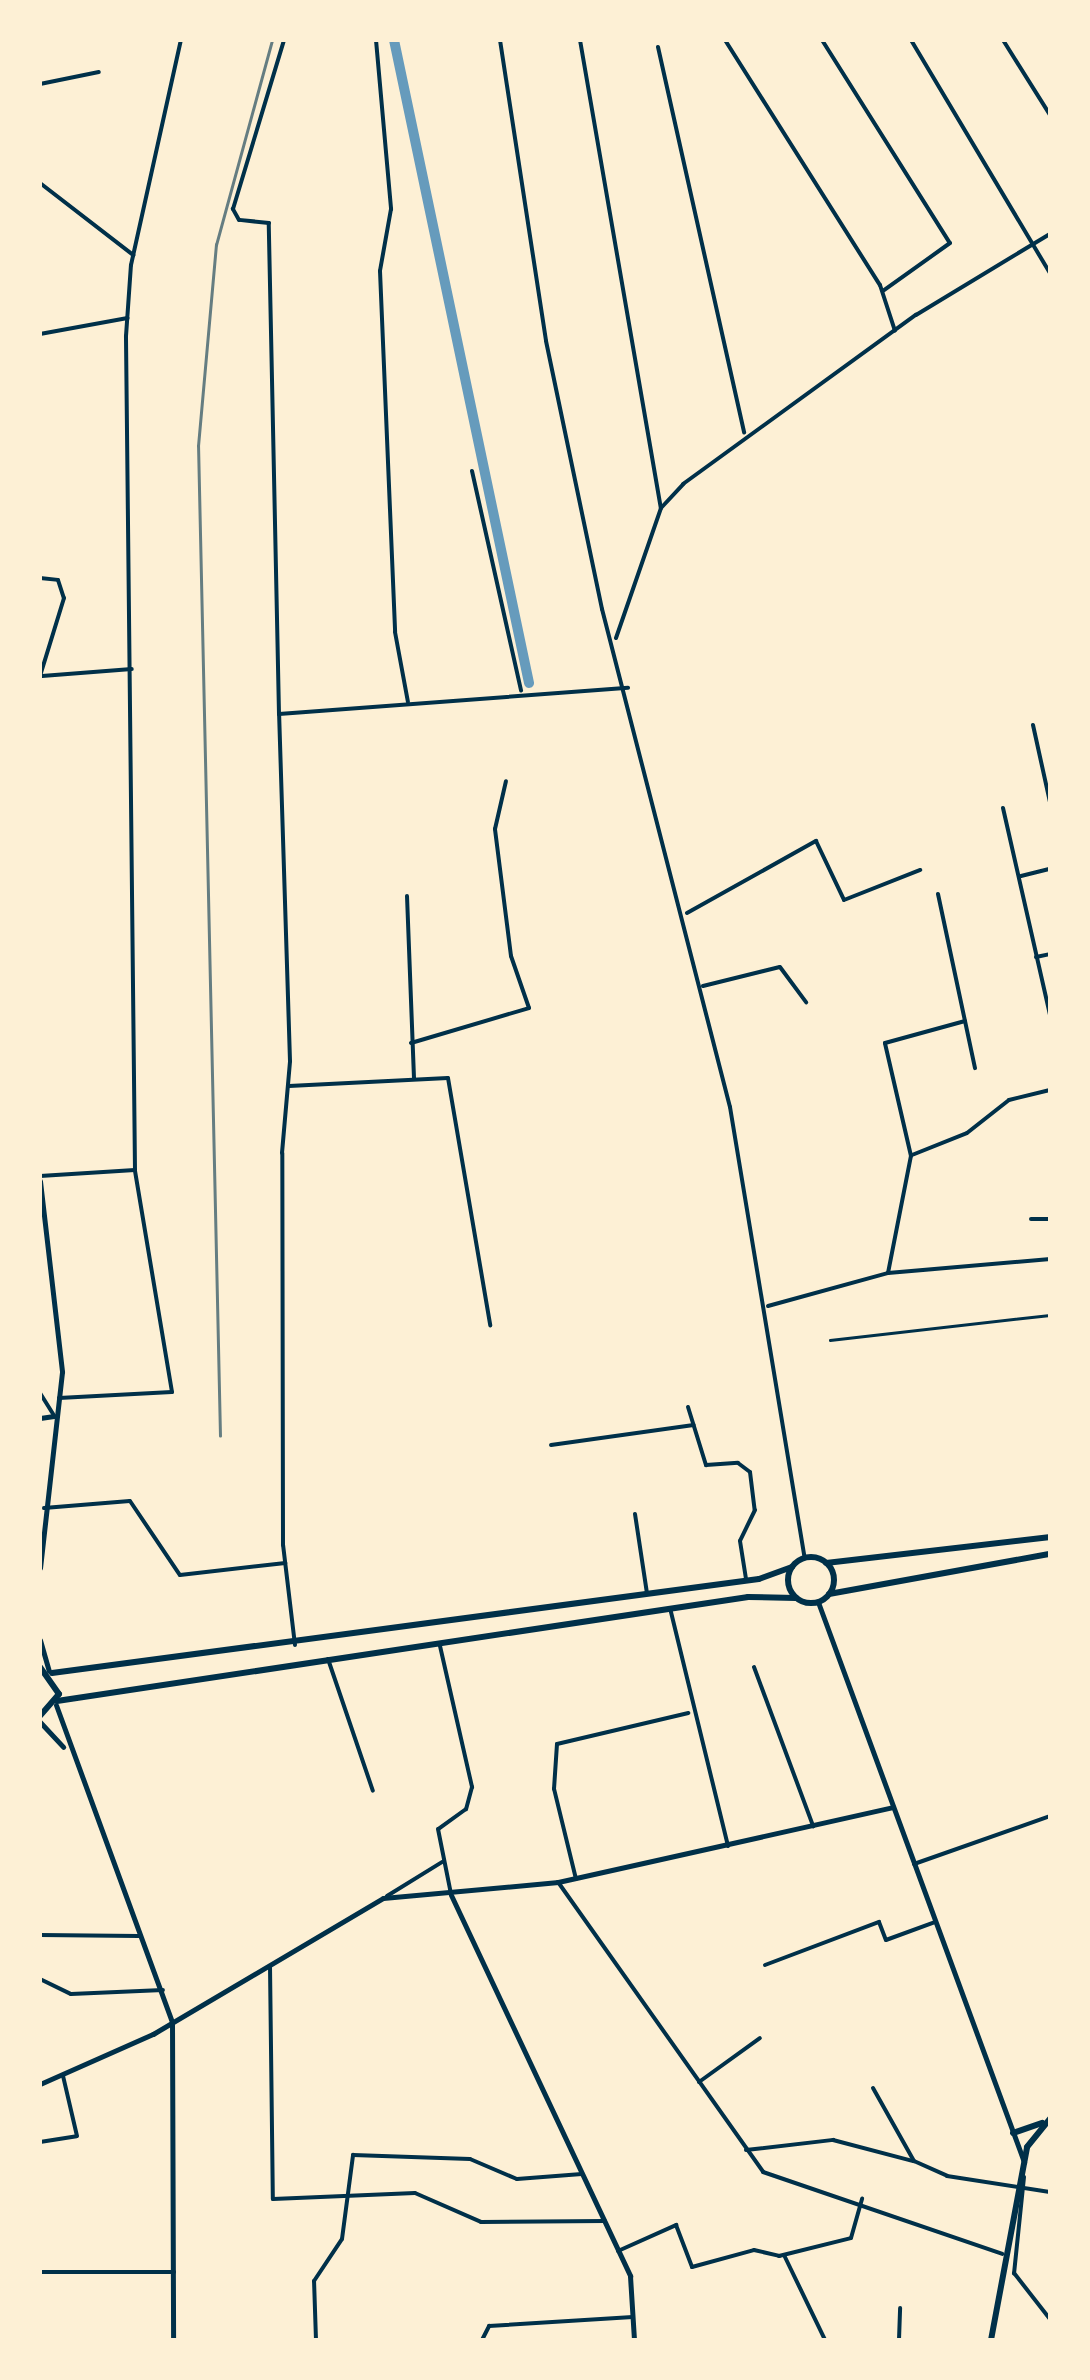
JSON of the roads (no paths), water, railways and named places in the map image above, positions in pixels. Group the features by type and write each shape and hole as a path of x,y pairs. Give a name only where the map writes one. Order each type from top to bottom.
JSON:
{"main road":[{"path":"40,1667 50,1672 295,1645 746,1581 792,1567 805,1558 826,1563 1050,1537"},
{"path":"40,1719 56,1703 328,1658 670,1608 796,1598 818,1602 828,1594 1050,1554"},
{"path":"826,1563 828,1594"},
{"path":"792,1567 796,1598"},
{"path":"50,1672 56,1703"},
{"path":"1013,2133 1049,2120"},
{"path":"990,2340 1002,2254 1021,2192 1024,2164 1049,2120"}],"street":[{"path":"59,1398 172,1392 134,1170 128,318 133,255 181,40"},
{"path":"284,40 233,208 239,220 269,223 288,1086 285,1563 295,1645"},
{"path":"376,40 391,209 380,272 396,632 408,702"},
{"path":"500,40 552,372 703,986 768,1306 805,1558"},
{"path":"580,40 661,508"},
{"path":"725,40 883,291 894,331"},
{"path":"822,40 950,243 883,291"},
{"path":"911,40 1050,273"},
{"path":"1003,40 1050,115"},
{"path":"658,47 745,435"},
{"path":"40,84 99,72"},
{"path":"40,183 133,255"},
{"path":"616,643 617,616 661,508 745,435 894,331 1050,234"},
{"path":"40,334 128,318"},
{"path":"472,471 521,691"},
{"path":"40,578 58,580 64,598 41,676 133,668"},
{"path":"279,714 521,691 628,688"},
{"path":"1033,725 1050,802"},
{"path":"411,1042 528,1008 511,956 494,829 506,780"},
{"path":"1003,808 1050,1015"},
{"path":"686,913 816,841 844,900 920,870"},
{"path":"1019,876 1050,869"},
{"path":"938,894 975,1068"},
{"path":"406,896 414,1080"},
{"path":"1036,957 1050,954"},
{"path":"703,986 780,967 806,1002"},
{"path":"888,1273 911,1156 885,1043 964,1021"},
{"path":"288,1086 444,1075 450,1084 490,1325"},
{"path":"911,1156 968,1132 1009,1100 1050,1090"},
{"path":"40,1568 59,1398 40,1178 134,1170"},
{"path":"1031,1219 1050,1219"},
{"path":"768,1306 888,1273 1050,1259"},
{"path":"40,1261 49,1260"},
{"path":"40,1393 54,1416"},
{"path":"688,1407 706,1465 738,1462 750,1472 755,1510 740,1541 746,1581"},
{"path":"40,1418 54,1416"},
{"path":"551,1445 694,1425"},
{"path":"44,1508 130,1500 180,1575 285,1563"},
{"path":"635,1514 648,1595"},
{"path":"818,1602 1024,2164"},
{"path":"670,1608 688,1713 728,1846"},
{"path":"40,1640 50,1672"},
{"path":"440,1641 472,1787 466,1809 440,1823 442,1862 451,1895 618,2250 633,2317 634,2340"},
{"path":"328,1658 373,1791"},
{"path":"754,1667 813,1826"},
{"path":"56,1703 65,1749 163,1990 172,2022 173,2340"},
{"path":"576,1879 554,1789 556,1744 688,1713"},
{"path":"40,1719 65,1749"},
{"path":"383,1898 451,1895 497,1882 576,1879 893,1806"},
{"path":"914,1864 1050,1816"},
{"path":"40,2084 172,2022 442,1862"},
{"path":"558,1882 758,2167 862,2200 1002,2254"},
{"path":"766,1965 879,1922 886,1940 935,1922"},
{"path":"40,1934 140,1936"},
{"path":"270,1966 273,2199 426,2194 481,2222 605,2221"},
{"path":"40,1979 71,1994 163,1990"},
{"path":"699,2082 760,2038"},
{"path":"1050,2070 1050,2091"},
{"path":"40,2142 77,2136 63,2076"},
{"path":"873,2088 914,2161"},
{"path":"746,2150 833,2140 1021,2192 1050,2192"},
{"path":"316,2340 314,2281 342,2239 350,2159 359,2153 470,2159 517,2179 582,2174"},
{"path":"1021,2192 1014,2263 1023,2289 1050,2319"},
{"path":"618,2250 676,2225 692,2266 754,2250 784,2254 851,2238 862,2200"},
{"path":"784,2254 824,2340"},
{"path":"40,2272 174,2272"},
{"path":"899,2340 900,2308"},
{"path":"482,2340 489,2326 633,2317"}],"lane":[{"path":"830,1340 1050,1315"}],"waterway":[{"path":"394,40 529,683"}],"railway":[{"path":"220,1436 198,446 216,245 272,40"}]}
